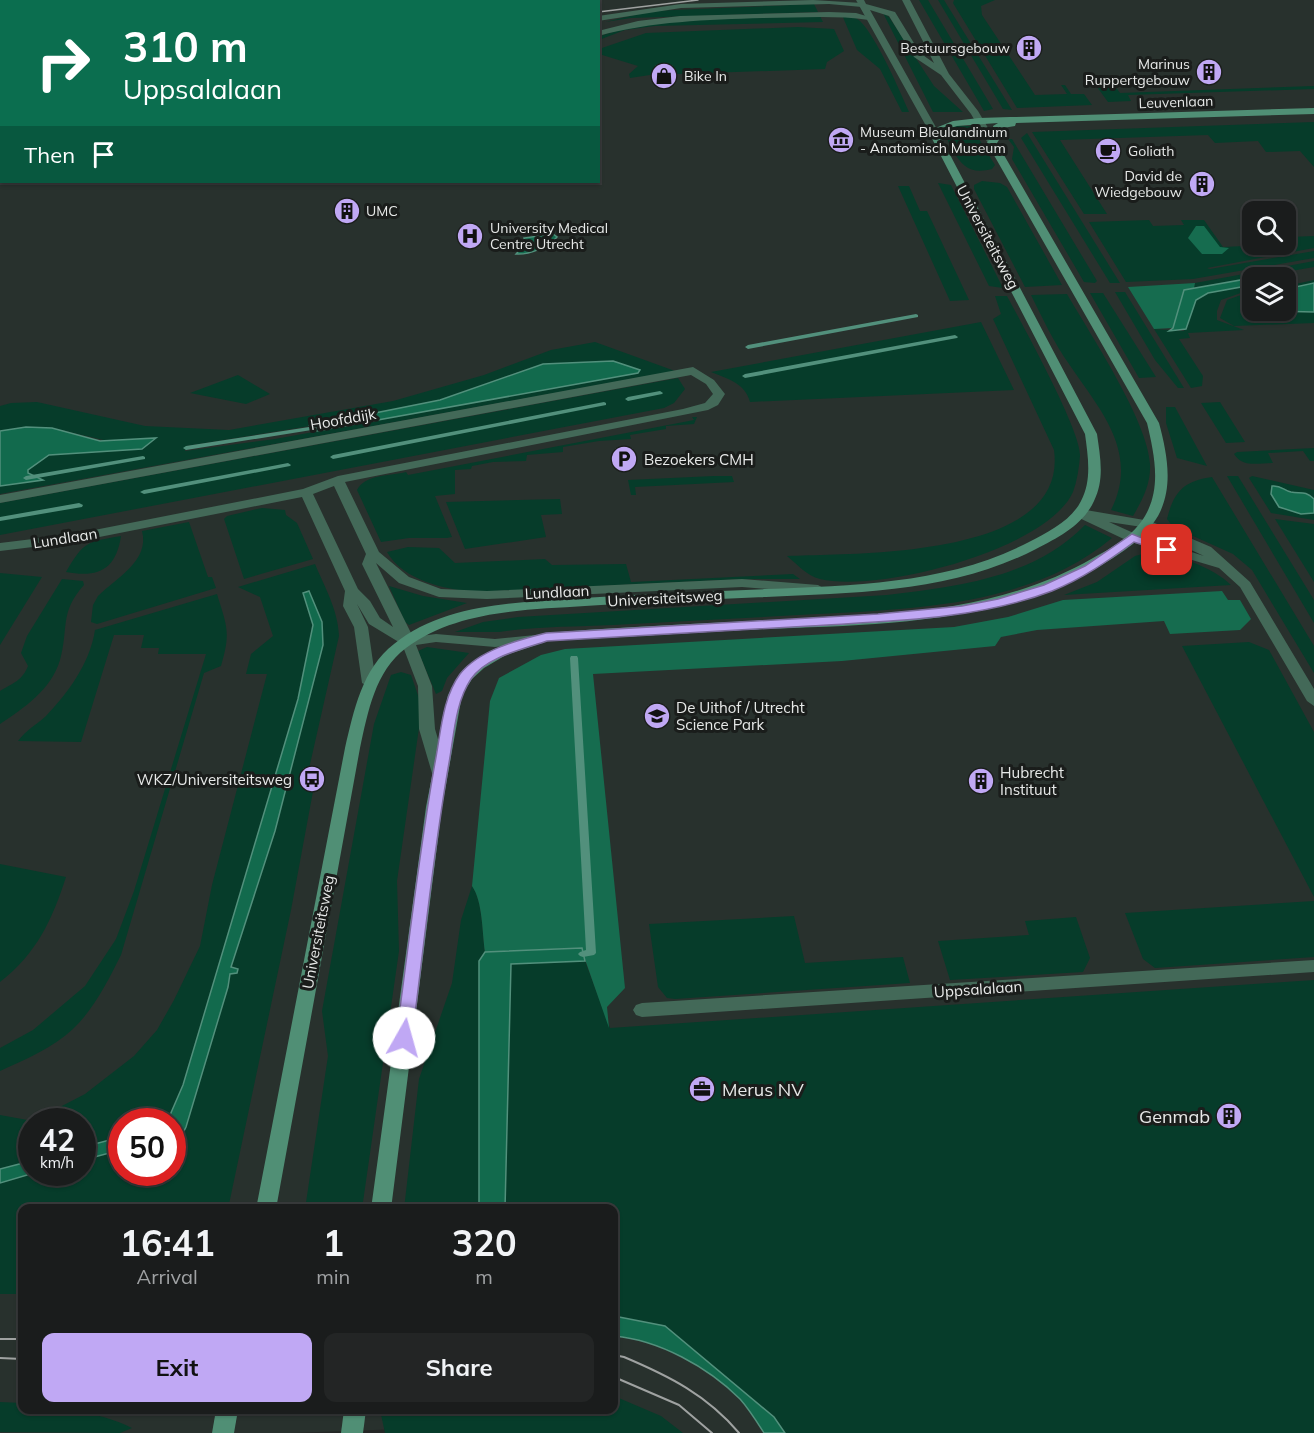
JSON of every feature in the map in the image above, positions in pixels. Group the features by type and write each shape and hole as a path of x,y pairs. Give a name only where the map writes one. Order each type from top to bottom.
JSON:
{"main road":[{"name":"Leuvenlaan","path":"979,121 1314,111"},
{"name":"Leuvenlaan","path":"992,143 1001,124 1038,120"},
{"path":"933,131 956,123 979,121"},
{"name":"Universiteitsweg","path":"267,1204 342,806 369,684 382,662 408,642 441,623 483,611 886,586 969,571 1036,545 1080,513 1095,485 1091,434 933,131"},
{"path":"382,1204 440,773 455,695 466,676 501,652 546,637 878,618 962,610 1000,602 1048,588 1089,568 1132,538 1151,516 1160,492 1162,460 1153,423 992,143"},
{"path":"223,1433 226,1414"},
{"path":"352,1433 355,1414"}],"street":[{"path":"906,0 945,75 979,121 992,143"},
{"path":"600,19 681,6 861,2 892,14 917,55 945,75"},
{"name":"Universiteitsweg","path":"861,2 933,131"},
{"path":"600,33 632,25 687,18 835,14 869,18"},
{"name":"Lundlaan","path":"0,547 74,538 306,492 339,480 700,409 717,399 718,394 710,382 693,371"},
{"name":"Hoofddijk","path":"0,499 693,371"},
{"name":"Lundlaan","path":"339,480 373,554 404,580 439,593 465,595 742,583 825,590"},
{"path":"306,492 352,591 365,604 375,621 408,642 436,639 495,643 546,637"},
{"path":"1080,513 1144,524 1192,542 1226,566 1245,585 1314,701"},
{"path":"1080,513 1132,538 1226,566"},
{"name":"Lundlaan","path":"373,554 369,564 408,642 425,686 427,729 440,773"},
{"path":"352,591 350,606 361,627 369,684"},
{"name":"Uppsalalaan","path":"642,1010 1314,966"}],"shaded area":[{"name":"De Uithof / Utrecht Science Park","path":"600,0 1314,0 1314,1433 429,1433 429,1428 291,1433 0,1433 0,183 600,183"},
{"path":"919,0 928,0 993,109 984,111"},
{"path":"938,0 944,0 1012,110 1003,109"},
{"path":"954,0 995,0 981,6 982,15 1035,95 1067,94 1061,85 1065,85 1071,94 1084,94 1092,105 1017,108 953,3"},
{"path":"814,4 818,12 631,18 605,22 651,11"},
{"path":"883,13 889,17 934,86 963,112 933,112"},
{"path":"842,15 860,21 867,29 887,64 909,112 902,112 880,69 857,50"},
{"path":"820,16 823,22 655,26 625,30 600,40 600,36 652,23 736,17"},
{"path":"798,27 834,29 844,51 827,62 825,69 650,75 630,78 629,74 638,66 600,54 600,49 646,33"},
{"path":"1089,76 1102,76 1108,82 1112,82 1120,93 1314,86 1314,89 1128,95 1131,101 1108,102"},
{"path":"1314,122 1314,167 1300,151 1266,152 1258,141 1215,143 1208,135 1060,140 1107,214 1084,214 1032,132"},
{"path":"956,126 971,126 995,165 992,169 974,170 960,162 947,137 947,132"},
{"path":"1027,133 1120,283 1110,283 1021,138"},
{"path":"1008,139 1012,139 1097,281 1095,283 1084,282 1012,159 1014,147"},
{"path":"982,181 1000,183 1007,187 1062,285 1025,287 974,189 974,185"},
{"path":"938,183 951,185 1003,288 989,286"},
{"path":"898,186 909,186 920,211 927,211 969,300 950,301"},
{"path":"1149,220 1153,226 1184,225 1181,220 1204,220 1223,247 1242,246 1242,255 1277,255 1207,268 1210,269 1314,251 1314,258 1262,267 1242,267 1242,270 1193,279 1126,282 1089,222"},
{"path":"1196,226 1204,226 1220,247 1229,248 1222,254 1202,254 1188,238"},
{"path":"553,234 557,237 544,247 533,252 516,254 526,243 524,238"},
{"path":"1314,236 1314,248 1296,251 1296,237"},
{"path":"1314,261 1314,267 1296,270 1296,267 1282,267"},
{"path":"1242,274 1242,280 1194,288 1195,283"},
{"path":"1242,280 1242,287 1208,293 1196,300 1186,329 1169,331 1173,328 1184,290"},
{"path":"1314,280 1314,323 1234,326 1220,318 1227,300 1242,295 1242,321 1296,321 1296,284"},
{"path":"1195,283 1194,288 1184,290 1173,328 1154,329 1128,287"},
{"path":"1314,283 1314,312 1296,312 1296,287"},
{"path":"1242,287 1242,293 1221,300 1217,320 1244,330 1188,333 1190,338 1179,339 1203,376 1202,386 1191,388 1154,329 1184,331 1196,300 1208,293"},
{"path":"1115,292 1125,292 1184,388 1178,388 1155,360"},
{"path":"1090,293 1103,293 1156,377 1139,378"},
{"path":"1067,294 1129,402 1147,446 1150,464 1148,484 1133,516 1111,510 1119,489 1121,469 1119,450 1104,415 1058,348 1031,295"},
{"path":"995,296 1007,296 1072,425 1080,456 1073,492 1057,513 1031,532 997,549 959,562 919,573 846,582 820,579 806,573 787,556 860,554 952,543 994,531 1028,512 1050,486 1054,450 993,319 1001,314"},
{"path":"981,322 1014,390 750,402 740,386 711,372"},
{"path":"595,342 675,371 0,494 0,486 42,480 28,473 28,470 49,455 142,449 52,428 26,427 0,431 0,406 11,403 37,402 145,426 229,430 393,401 484,375 551,350","holes":["524,370 638,373 275,439 185,451 186,446 310,426 440,400"]},
{"path":"613,361 640,370 638,373 317,431 310,426 440,400 543,364"},
{"path":"238,375 270,394 246,404 190,393"},
{"path":"678,378 685,389 674,403 664,408 0,535 0,503"},
{"path":"1220,402 1245,442 1226,443 1201,403"},
{"path":"1166,407 1175,407 1207,466 1177,458 1166,423"},
{"path":"692,417 697,417 694,424 666,426 666,429 630,435 631,439 563,447 563,452 527,455 526,461 493,462 472,466 471,469 455,470 455,494 435,496 452,537 409,538 381,542 357,490 366,481 379,476 406,472 408,475 694,420"},
{"path":"26,427 52,428 100,441 156,438 142,449 49,455 28,470 28,473 43,480 0,486 0,431"},
{"path":"1314,448 1314,461 1310,461 1303,451 1268,453 1273,463 1256,464 1246,463 1234,454 1237,452"},
{"path":"732,476 734,482 635,487 636,495 631,495 628,480"},
{"path":"1227,476 1238,476 1314,600 1314,623"},
{"path":"1252,476 1314,490 1314,520 1271,513 1249,478"},
{"path":"1212,477 1314,646 1314,673 1252,570 1233,554 1173,527 1167,519 1173,501 1182,489 1194,481"},
{"path":"1272,486 1311,496 1314,499 1314,513 1301,514 1279,507 1271,494"},
{"path":"560,499 562,514 541,515 546,537 465,549 446,502"},
{"path":"262,508 285,510 286,515 297,523 313,559 244,579 224,519 227,516"},
{"path":"1275,519 1314,524 1314,582"},
{"path":"189,522 208,577 212,577 216,588 97,624 91,622 93,605 98,596 136,560 143,542 142,531"},
{"path":"1085,525 1112,538 1080,560 1046,577 1010,590 972,599 855,612 499,632 455,632 483,622 518,617 887,595 939,588 992,577 1018,568 1065,543"},
{"path":"121,536 115,557 104,569 87,574 66,572 77,554 88,545"},
{"path":"408,547 439,548 455,563 545,559 552,565 626,564 631,582 793,574 800,579 740,579 475,592 438,586 414,577 394,562 387,552"},
{"path":"1150,552 1171,555 1193,562 1223,578 1231,585 1064,595 1097,582 1135,556"},
{"path":"315,564 334,608 339,636 306,782 314,786 291,910 229,1204 18,1204 18,1294 0,1294 0,1115 18,1118 18,1186 96,1186 96,1108 58,1108 85,1094 134,1056 157,1030 200,946 212,885 267,674 246,674 251,654 273,636 260,597 238,587"},
{"path":"0,573 42,577 0,645"},
{"path":"62,579 83,581 84,585 76,595 68,613 63,649 56,671 36,697 0,724 0,691 17,681 26,671 28,666 21,653 27,636"},
{"path":"389,586 423,596 467,603 409,625 405,622"},
{"path":"309,591 322,622 323,645 275,831 231,967 238,969 237,973 230,974 186,1127 186,1108 173,1108 183,1085 298,699 313,625 303,593"},
{"path":"1222,591 1228,600 1240,600 1251,619 1240,630 1170,634 1164,621 1037,630 1001,637 995,646 842,661 593,674 625,988 607,1007 609,1028 581,948 485,952 480,909 472,886 490,701 499,678 541,655 565,649 954,627 1008,617 1063,600"},
{"path":"217,594 227,637 221,666 204,673 121,955 94,1004 73,1029 47,1048 0,1071 0,1048 33,1030 85,986 116,939 134,891 206,654 158,654 159,648 141,648 144,635 114,635 81,742 18,741 46,716 77,677 88,654 95,630"},
{"path":"1249,642 1269,650 1314,732 1314,897 1182,646"},
{"path":"427,647 469,653 447,678 442,691 436,694 418,651"},
{"path":"401,672 411,675 422,707 397,881 399,951 363,1204 306,1204 328,1056 322,1011 374,724 391,675"},
{"path":"0,864 66,877 42,935 24,959 0,982"},
{"path":"472,886 480,909 485,952 479,961 479,1204 405,1204 419,1079 452,983 461,920"},
{"path":"1314,901 1314,957 1155,968 1143,959 1125,913"},
{"path":"794,916 805,963 903,957 910,983 675,999 667,998 658,987 649,924"},
{"path":"1076,917 1090,958 1083,972 950,980 938,941 1029,935 1025,921"},
{"path":"582,948 585,961 511,964 505,1204 479,1204 479,961 485,952"},
{"path":"560,960 585,961 610,1028 1314,980 1314,1433 785,1433 774,1417 665,1326 618,1317 618,1204 505,1204 511,964"},
{"path":"108,1140 108,1153 96,1157 96,1144"},
{"path":"18,1164 18,1178 0,1183 0,1169"},
{"path":"618,1317 665,1326 774,1417 785,1433 764,1433 740,1399 698,1366 665,1349 618,1337"},
{"path":"618,1398 661,1416 683,1433 385,1433 381,1414 618,1414"},
{"path":"0,1402 18,1403 18,1414 92,1414 132,1428 120,1433 0,1432"}],"waterway":[{"path":"748,347 916,316"},
{"path":"745,376 955,337"},
{"path":"628,399 660,393"},
{"path":"333,457 604,404"},
{"path":"186,448 322,427"},
{"path":"26,478 143,458"},
{"path":"144,492 288,465"},
{"path":"0,519 79,505"},
{"path":"574,658 591,953 583,954"}],"tram line":[{"path":"600,12 698,0"},
{"path":"0,1339 18,1339"},
{"path":"618,1356 672,1379 714,1408 739,1433"},
{"path":"0,1358 18,1359"},
{"path":"618,1379 679,1405 712,1433"}],"place":[{"name":"Bestuursgebouw","path":"1029,48"},
{"name":"Marinus Ruppertgebouw","path":"1209,72"},
{"name":"Bike In","path":"664,76"},
{"name":"Museum Bleulandinum - Anatomisch Museum","path":"841,140"},
{"name":"Goliath","path":"1108,151"},
{"name":"David de Wiedgebouw","path":"1202,184"},
{"name":"UMC","path":"347,211"},
{"name":"University Medical Centre Utrecht","path":"470,236"},
{"name":"Bezoekers CMH","path":"624,459"},
{"name":"De Uithof / Utrecht Science Park","path":"657,716"},
{"name":"WKZ/Universiteitsweg","path":"312,779"},
{"name":"Hubrecht Instituut","path":"981,781"},
{"name":"Merus NV","path":"702,1089"},
{"name":"Genmab","path":"1229,1116"}],"route":[{"path":"404,1038 434,807 453,703 466,676 479,665 501,652 546,637 878,618 962,610 1048,588 1089,568 1132,538 1167,550"}]}
